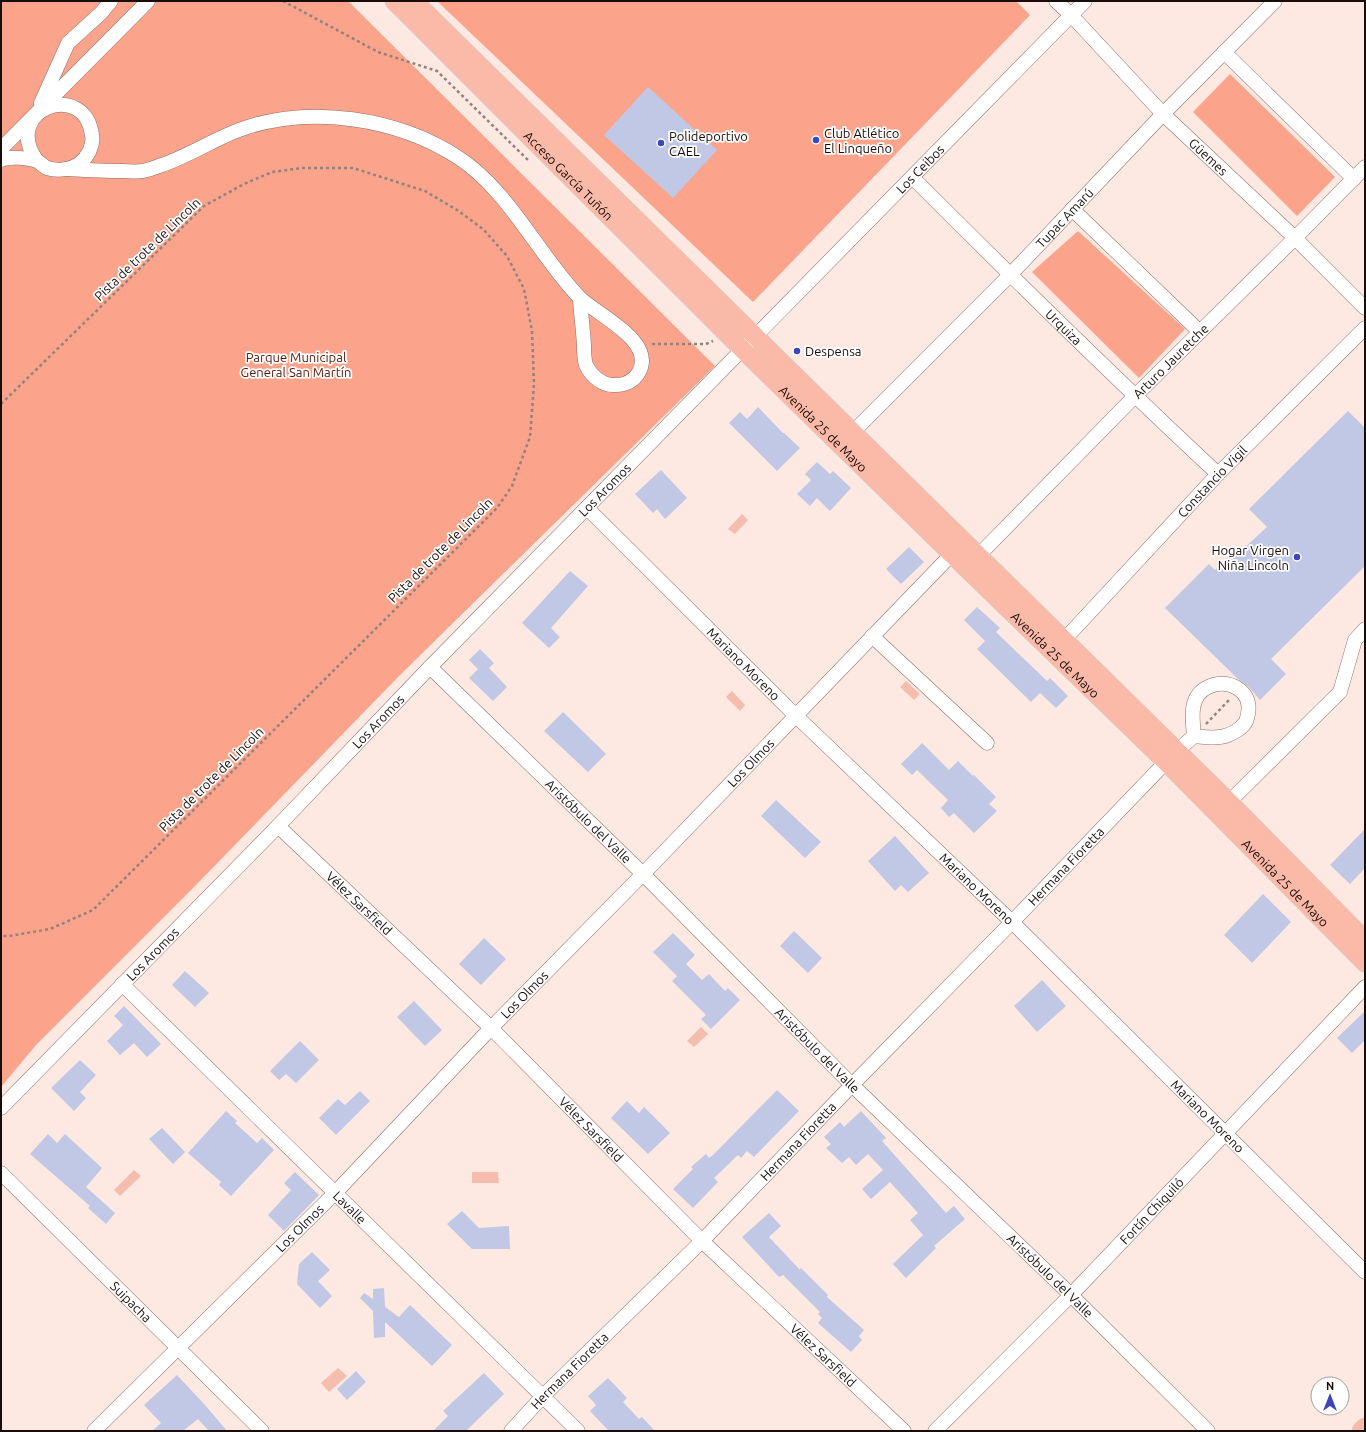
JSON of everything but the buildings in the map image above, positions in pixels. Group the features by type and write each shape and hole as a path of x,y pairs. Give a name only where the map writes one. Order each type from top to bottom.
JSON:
{"main road":[{"name":"Acceso García Tuñón","path":"394,1 743,350"},
{"name":"Acceso García Tuñón","path":"414,1 756,337"},
{"name":"Avenida 25 de Mayo","path":"756,337 1064,640 1365,963"},
{"name":"Avenida 25 de Mayo","path":"743,350 966,568 1172,757 1229,802 1365,940"},
{"path":"952,554 964,542"},
{"path":"966,568 978,556"},
{"path":"1361,1431 1365,1427"}],"street":[{"path":"111,1 101,13 68,44 31,120 27,131 27,142 30,152 37,161 46,167 57,170 144,171 177,160 238,130 257,125 294,118 312,117 365,120 400,130 429,141 466,163 489,182 537,242 557,272 580,299 610,319 636,343 642,356 640,370 635,377 625,385 612,386 594,377 585,364 580,299"},
{"path":"1,149 36,112 148,1"},
{"name":"Güemes","path":"1056,1 1071,15 1163,114 1296,238 1365,308"},
{"name":"Los Ceibos","path":"756,337 1085,1"},
{"name":"Tupac Amarú","path":"853,432 1010,275 1163,114 1275,1"},
{"path":"1224,52 1354,179"},
{"path":"36,112 58,104 68,105 78,110 86,117 91,126 91,147 86,157 78,164 68,169"},
{"path":"1,160 5,158 19,158 37,161"},
{"name":"Arturo Jauretche","path":"978,556 1135,396 1296,238 1365,167"},
{"name":"Urquiza","path":"913,178 1010,275 1218,474"},
{"path":"1072,209 1200,332"},
{"name":"Constancio Vigil","path":"1064,640 1218,474 1365,328"},
{"name":"Los Aromos","path":"1,1108 278,826 430,667 756,337"},
{"name":"Mariano Moreno","path":"587,508 796,715 1012,922 1365,1272"},
{"name":"Los Olmos","path":"94,1431 336,1192 491,1028 643,874 952,554"},
{"path":"1229,802 1340,692 1355,640 1365,629"},
{"path":"872,636 987,743"},
{"name":"Aristóbulo del Valle","path":"430,667 643,874 852,1085 1071,1295 1208,1431"},
{"path":"1226,683 1234,685 1244,694 1247,701 1248,711 1246,723 1237,731 1224,737 1213,738 1194,736 1192,716 1194,704 1198,694 1207,687 1226,683"},
{"name":"Hermana Fioretta","path":"511,1431 543,1396 702,1241 852,1085 1194,736"},
{"name":"Vélez Sarsfield","path":"278,826 491,1028 702,1241 904,1431"},
{"name":"Lavalle","path":"122,984 336,1192 578,1431"},
{"name":"Fortín Chiquiló","path":"935,1431 1071,1295 1365,987"},
{"name":"Suipacha","path":"1,1173 262,1431"}],"path":[{"path":"284,1 378,52 437,71 533,165"},
{"name":"Pista de trote de Lincoln","path":"1,404 204,206 244,184 272,172 302,168 353,168 425,191 457,210 483,229 507,256 524,289 532,331 534,384 530,437 512,486 497,508 93,910 50,929 1,936"},
{"path":"636,343 706,344 714,340 708,335"},
{"path":"1194,736 1240,690"}],"green space":[{"name":"Parque Municipal General San Martín","path":"1,1 348,1 715,366 400,675 193,888 36,1045 1,1087"},
{"path":"437,1 1016,1 1030,15 753,302"},
{"path":"1230,74 1335,177 1297,216 1193,112"},
{"path":"1078,231 1185,329 1139,378 1032,272"}],"shaded area":[{"path":"742,514 748,520 735,534 728,529"},
{"path":"906,681 920,694 914,700 900,687"},
{"path":"732,691 745,705 740,711 726,697"},
{"path":"701,1027 708,1034 694,1047 687,1041"},
{"path":"134,1170 141,1176 120,1196 114,1190"},
{"path":"472,1172 498,1172 499,1183 472,1183"},
{"path":"338,1368 347,1376 329,1392 321,1383"}],"place":[{"name":"Club Atlético El Linqueño","path":"816,140"},
{"name":"Polideportivo CAEL","path":"661,143"},
{"name":"Despensa","path":"797,351"},
{"name":"Hogar Virgen Niña Lincoln","path":"1297,557"}]}
